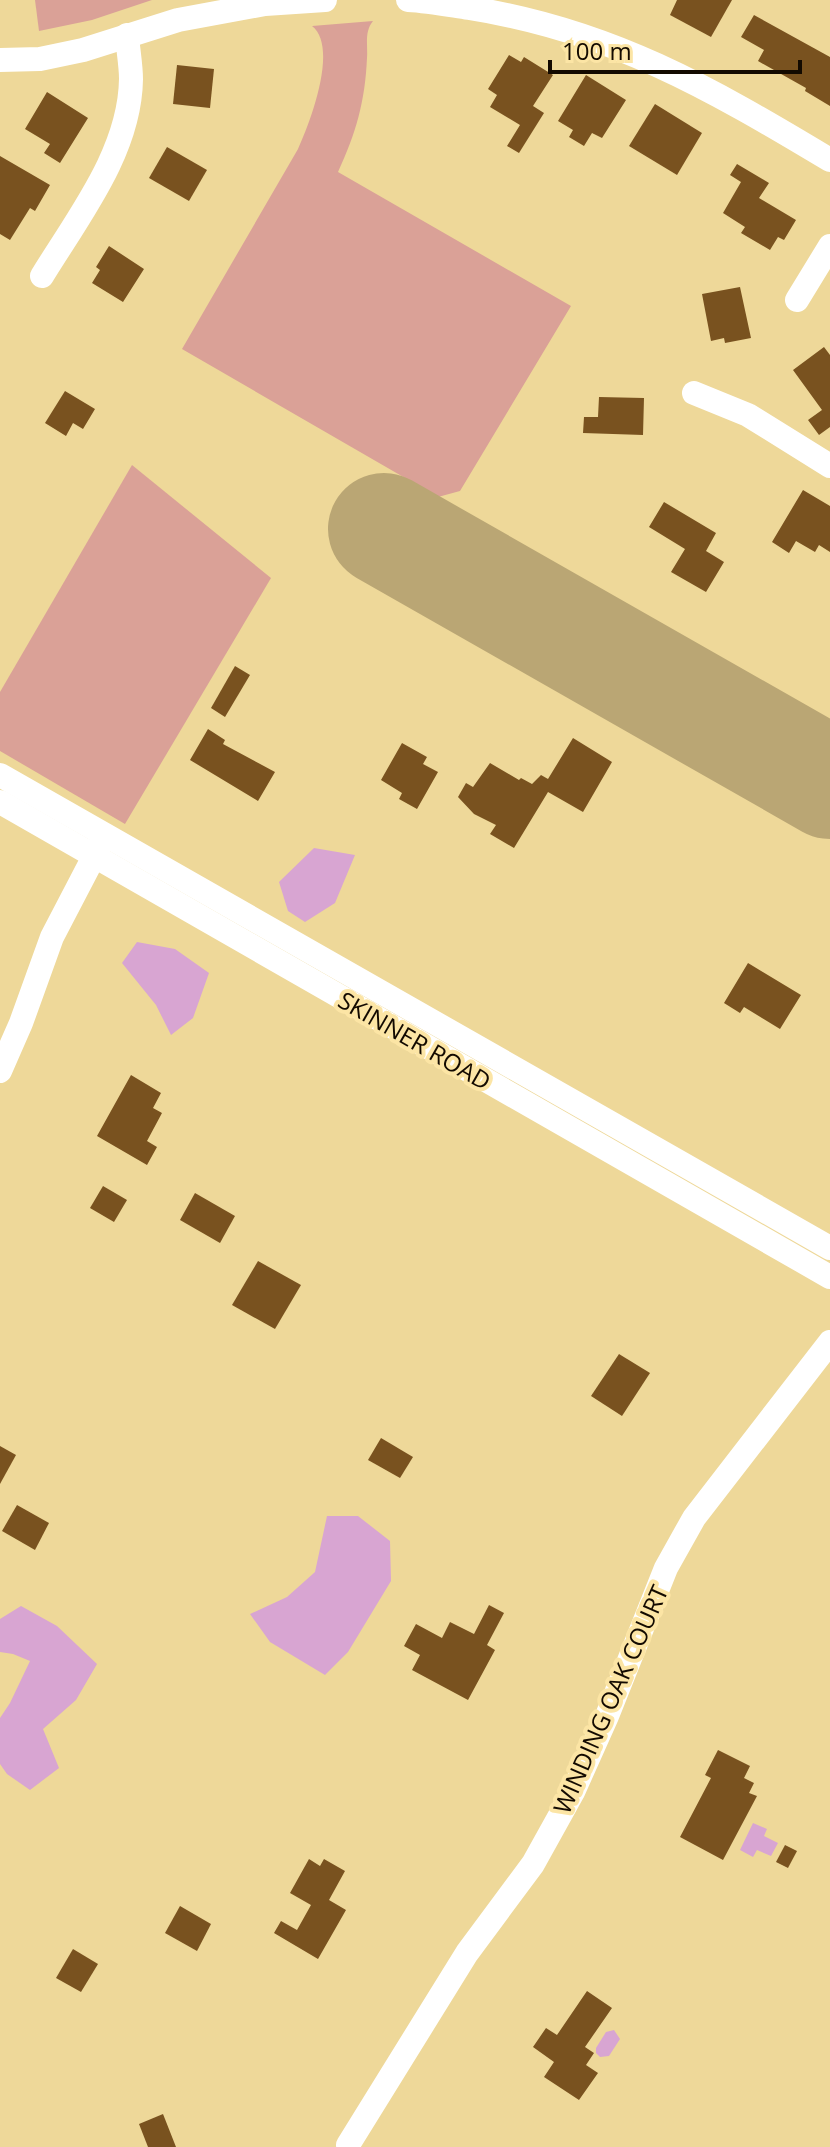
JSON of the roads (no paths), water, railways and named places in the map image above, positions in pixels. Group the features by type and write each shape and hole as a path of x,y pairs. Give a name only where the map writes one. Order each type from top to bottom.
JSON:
{"street":[{"path":"0,60 55,56 83,50 178,20 265,4 325,0"},
{"path":"408,0 505,13 594,38 675,71 729,99 830,160"},
{"path":"42,276 108,167 118,139 131,79 127,35"},
{"path":"797,300 830,246"},
{"path":"694,393 748,415 830,466"},
{"name":"SKINNER ROAD","path":"0,775 99,845 830,1277"},
{"name":"SKINNER ROAD","path":"0,802 99,845 830,1248"},
{"path":"0,1071 52,937 99,845"},
{"name":"WINDING OAK COURT","path":"348,2145 467,1953 533,1864 573,1792 666,1568 694,1518 830,1342"}]}
